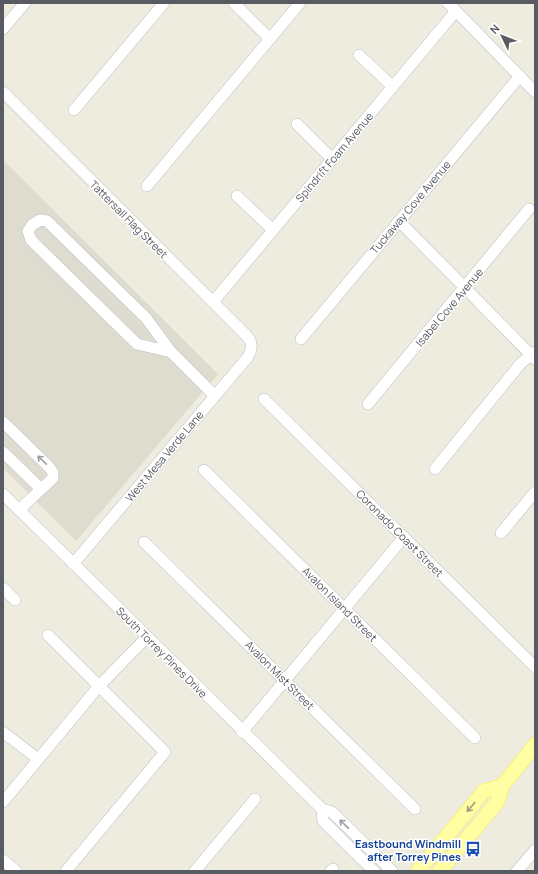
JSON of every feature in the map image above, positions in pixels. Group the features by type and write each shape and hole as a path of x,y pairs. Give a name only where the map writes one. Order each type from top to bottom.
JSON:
{"main road":[{"path":"440,871 498,801 502,786 535,745"},
{"path":"418,871 484,791 502,786"}],"street":[{"path":"3,29 25,3"},
{"path":"74,110 164,3"},
{"path":"234,3 270,39"},
{"path":"147,186 300,3"},
{"path":"452,7 535,92"},
{"name":"Spindrift Foam Avenue","path":"213,302 393,87 452,7"},
{"path":"359,55 393,87"},
{"name":"Tuckaway Cove Avenue","path":"301,339 520,76"},
{"name":"Tattersall Flag Street","path":"3,92 251,340 252,346"},
{"path":"297,124 332,159"},
{"path":"237,196 273,230"},
{"name":"Isabel Cove Avenue","path":"368,404 529,209"},
{"path":"171,352 137,344 31,240 28,231 32,225 40,220 47,221 146,318 171,352 214,395"},
{"path":"398,221 534,355 522,363 435,469"},
{"name":"West Mesa Verde Lane","path":"73,564 214,395 252,352 252,346"},
{"name":"Coronado Coast Street","path":"264,399 535,667"},
{"path":"3,422 50,468 53,473 53,478 19,510"},
{"path":"3,452 41,489"},
{"name":"Avalon Island Street","path":"204,470 475,738"},
{"path":"501,533 535,492"},
{"name":"South Torrey Pines Drive","path":"3,494 242,732 322,809 332,812 392,871"},
{"path":"242,732 286,681 404,537"},
{"name":"Avalon Mist Street","path":"144,542 415,809"},
{"path":"3,588 15,600"},
{"path":"48,635 165,752 66,871"},
{"path":"3,802 99,686 148,637"},
{"path":"3,732 38,760"},
{"path":"195,871 255,799"},
{"name":"South Torrey Pines Drive","path":"322,809 323,821 374,871"},
{"path":"517,871 535,850"},
{"path":"3,860 16,871"}],"shaded area":[{"path":"3,160 218,374 76,541 3,468"}],"place":[{"name":"Eastbound Windmill after Torrey Pines","path":"473,849"}]}
